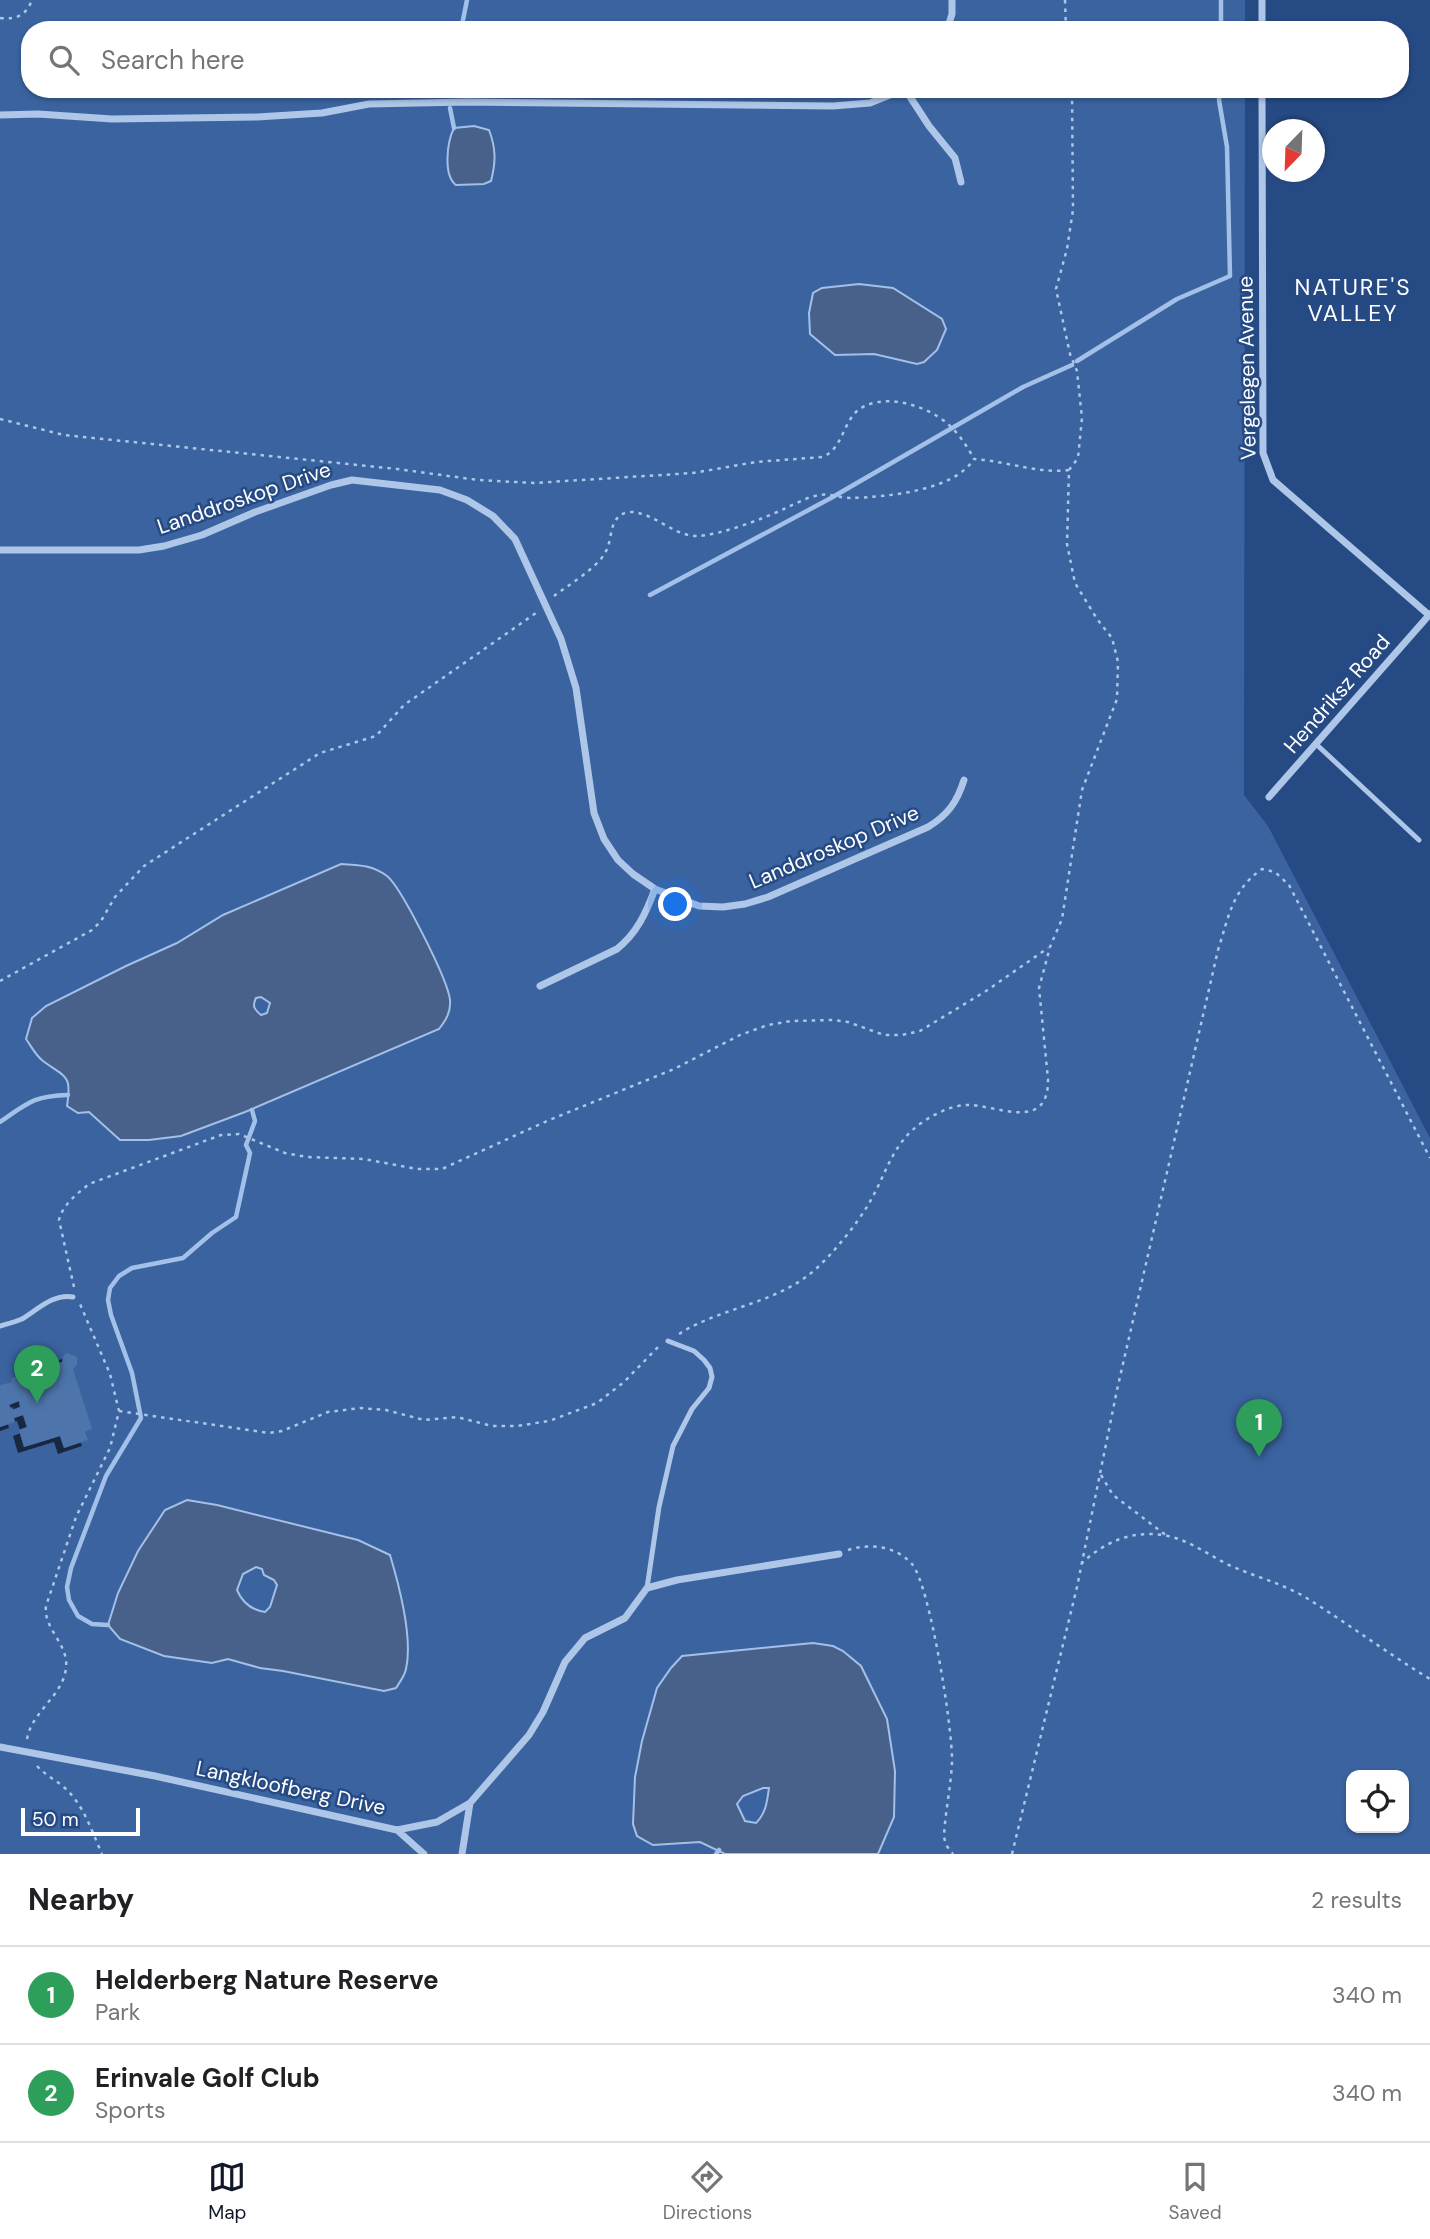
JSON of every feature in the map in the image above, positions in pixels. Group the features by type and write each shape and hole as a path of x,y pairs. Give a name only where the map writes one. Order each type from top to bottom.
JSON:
{"street":[{"path":"950,21 952,0"},
{"path":"1262,0 1262,21"},
{"path":"0,115 38,114 112,119 257,117 322,113 369,104 468,102 833,106 870,103 882,98"},
{"path":"911,98 955,158 961,182"},
{"name":"Vergelegen Avenue","path":"1262,98 1263,453 1266,467 1273,480 1429,614"},
{"name":"Landdroskop Drive","path":"0,550 139,550 164,547 202,535 255,512 352,480 440,490 480,507 505,527 515,539 571,665 587,752 594,813 604,839 618,860 655,889 699,906 723,907 768,897 928,827 941,820 952,808 959,798 964,780"},
{"name":"Hendriksz Road","path":"1269,797 1429,614"},
{"path":"540,986 617,949 626,942 645,915 655,889"},
{"path":"647,1588 677,1580 839,1554"},
{"name":"Langkloofberg Drive","path":"0,1747 155,1776 397,1830 437,1822 470,1803 529,1735 543,1712 565,1662 585,1638 625,1618 647,1588"},
{"path":"462,1854 470,1803"},
{"path":"397,1830 424,1854"}],"lane":[{"path":"1316,744 1419,840"},
{"path":"0,1326 20,1320 44,1304 63,1297 73,1297"},
{"path":"647,1588 659,1507 673,1446 692,1409 709,1388 712,1377 710,1368 694,1351 668,1341"}],"path":[{"path":"0,18 14,19 23,15 32,0"},
{"path":"1065,0 1066,21"},
{"path":"118,1411 269,1433 282,1431 328,1412 360,1408 386,1410 424,1420 457,1417 492,1426 532,1424 565,1417 597,1403 624,1382 650,1353 685,1330 779,1294 806,1277 834,1250 869,1205 894,1150 923,1122 942,1111 960,1106 976,1106 1018,1114 1032,1111 1038,1106 1048,1087 1039,988 1049,947 1062,919 1082,790 1117,699 1118,662 1112,638 1075,583 1067,544 1069,470 1078,458 1082,418 1081,389 1056,289 1067,249 1073,210 1072,98"},
{"path":"0,419 64,435 397,469 478,480 534,483 692,473 756,461 821,457 828,455 836,447 851,417 865,406 881,401 916,407 949,425 974,459"},
{"path":"974,459 997,460 1055,472 1069,470"},
{"path":"0,981 92,930 115,897 144,866 320,753 376,736 404,705 531,617 601,559 607,550 614,521 627,512 639,513 683,533 702,535 761,519 815,496 829,494 849,498 934,486 968,469 974,459"},
{"path":"1012,1854 1101,1475 1120,1376 1218,950 1233,902 1245,880 1262,869 1275,872 1289,885 1430,1158"},
{"path":"102,1854 78,1802 66,1788 45,1775 25,1751 31,1725 64,1678 65,1655 47,1621 47,1606 76,1517 110,1448 118,1411 110,1374 81,1306 73,1297 74,1284 59,1220 62,1211 73,1198 89,1184 233,1133 295,1156 363,1159 417,1169 442,1169 547,1121 674,1069 740,1035 768,1025 791,1021 833,1020 848,1022 884,1035 920,1031 986,991 1049,947"},
{"path":"1101,1475 1113,1495 1167,1536"},
{"path":"1080,1564 1094,1552 1124,1537 1167,1536 1182,1540 1229,1565 1277,1582 1430,1679"},
{"path":"839,1554 863,1547 889,1549 908,1561 920,1578 929,1610 950,1727 952,1765 944,1837 953,1854"}],"shaded area":[{"path":"0,0 1245,0 1245,21 21,21 21,98 1245,98 1244,795 1268,826 1430,1138 1430,1854 0,1854"},
{"path":"474,126 489,130 494,155 491,181 484,184 456,185 449,174 448,166 452,134 454,128"},
{"path":"859,284 893,288 942,319 946,329 937,350 924,362 917,364 874,354 835,355 810,334 809,313 813,293 822,288"},
{"path":"341,864 360,865 376,870 394,884 423,935 447,989 450,1004 447,1016 439,1029 245,1112 181,1136 120,1140 89,1112 78,1113 67,1106 69,1088 66,1078 40,1059 26,1039 32,1018 46,1006 177,943 223,915","holes":["261,997 270,1003 267,1013 261,1015 254,1007 256,998"]},
{"path":"187,1500 217,1505 358,1540 390,1555 401,1596 408,1642 405,1671 396,1688 384,1691 260,1668 228,1659 212,1663 164,1656 120,1639 108,1625 118,1593 138,1551 165,1510","holes":["256,1567 262,1569 264,1575 274,1580 277,1585 270,1607 265,1612 248,1605 237,1590 243,1574"]},
{"path":"813,1643 833,1646 861,1666 887,1719 895,1771 894,1817 878,1854 725,1854 700,1842 653,1845 637,1836 633,1824 635,1777 642,1741 657,1688 682,1656","holes":["769,1788 762,1815 756,1823 745,1821 737,1804 743,1796"]}],"building":[{"path":"67,1353 77,1357 77,1365 73,1369 92,1429 85,1432 88,1440 64,1448 60,1436 24,1447 19,1430 27,1427 23,1415 14,1418 15,1422 0,1427 0,1385 12,1382 11,1378 62,1362","holes":["19,1401 20,1407 12,1410 9,1405"]}],"waterway":[{"path":"463,21 467,0"},
{"path":"1221,0 1221,21"},
{"path":"1077,361 1177,299 1230,276 1227,147 1219,98"},
{"path":"450,108 454,128"},
{"path":"650,595 831,498 1023,387 1072,365"},
{"path":"0,1122 31,1102 68,1095"},
{"path":"108,1625 92,1624 78,1616 69,1600 67,1587 71,1568 106,1476 141,1418 132,1373 111,1315 108,1300 110,1288 119,1276 132,1268 183,1258 236,1217 250,1153 246,1145 255,1121 252,1110"},
{"path":"716,1854 719,1850"}],"place":[{"name":"Erinvale Golf Club","path":"37,1403"},
{"name":"Helderberg Nature Reserve","path":"1259,1457"}],"district":[{"name":"NATURE'S VALLEY","path":"1353,300"}]}
